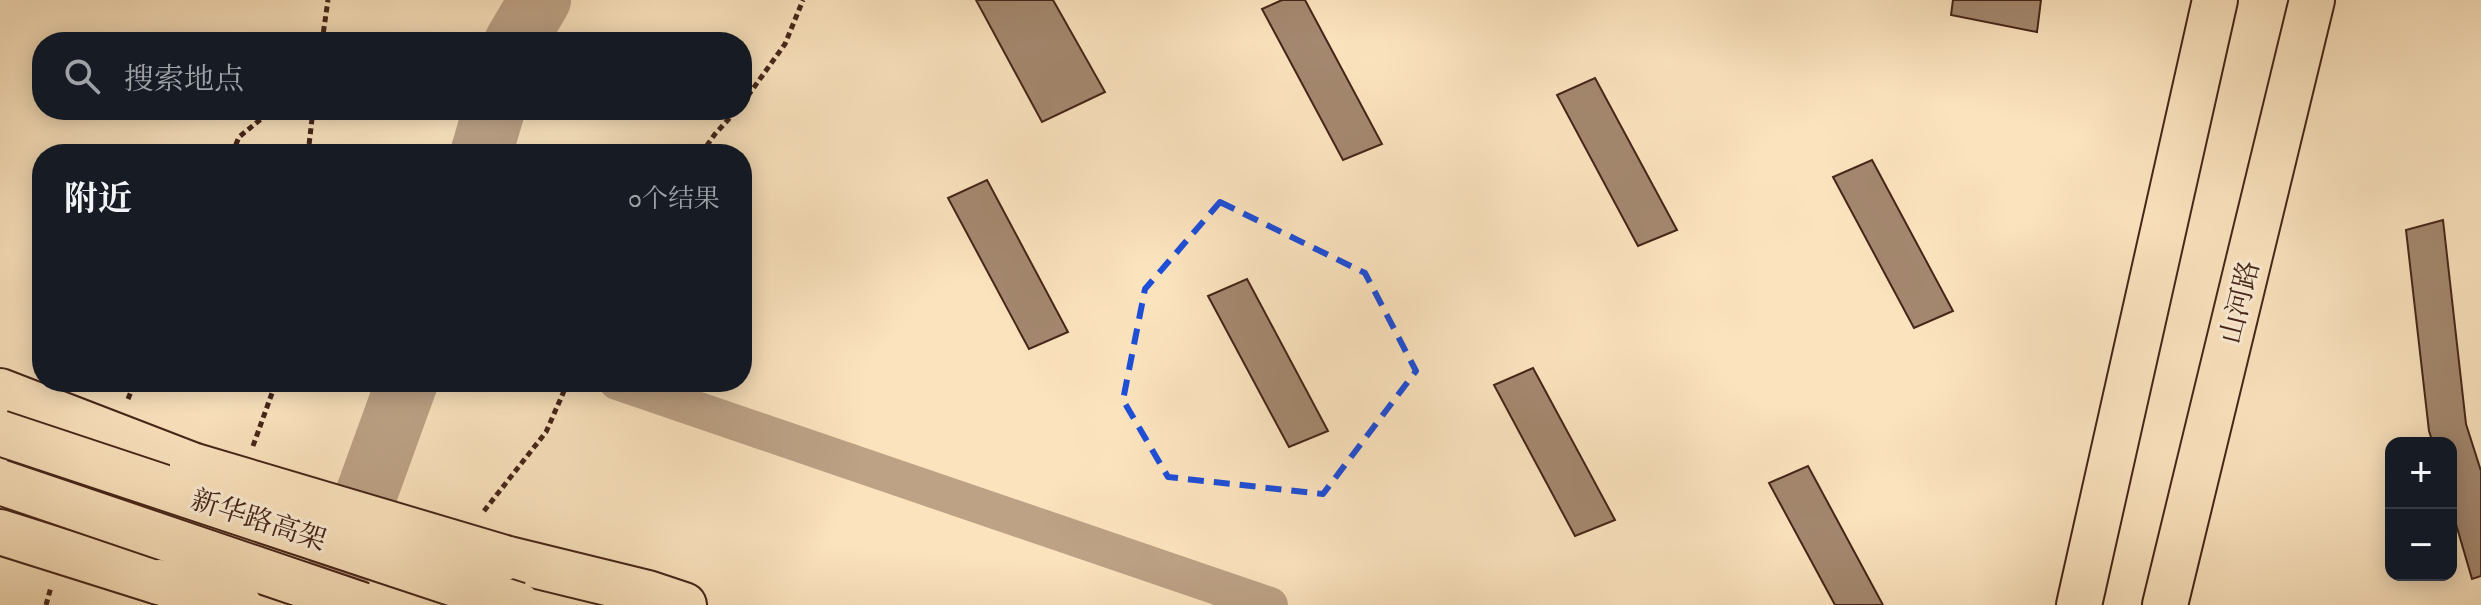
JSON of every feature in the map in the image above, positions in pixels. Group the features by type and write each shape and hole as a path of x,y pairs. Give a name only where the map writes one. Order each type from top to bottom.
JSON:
{"main road":[{"path":"2079,605 2215,0"},
{"name":"山河路","path":"2165,605 2312,0"},
{"path":"0,391 192,465 505,558 648,593 684,605"},
{"name":"新华路高架","path":"0,433 518,605"},
{"name":"新华路高架","path":"0,482 362,605"},
{"path":"0,532 239,605"}],"path":[{"path":"323,32 328,0"},
{"path":"752,90 785,44 803,0"},
{"path":"236,144 239,137 260,120"},
{"path":"309,144 312,120"},
{"path":"708,144 728,120"},
{"path":"481,520 486,506 525,462 546,432 564,392"}],"highlighted area":[{"path":"1220,202 1365,273 1416,371 1323,494 1168,477 1123,400 1145,289"}],"building":[{"path":"976,0 1053,0 1105,92 1042,122"},
{"path":"1282,0 1305,0 1382,144 1343,160 1262,9"},
{"path":"1953,0 2041,0 2037,32 1951,15"},
{"path":"1595,78 1677,230 1638,246 1557,95"},
{"path":"1872,160 1953,311 1914,328 1833,177"},
{"path":"987,180 1068,332 1029,349 948,198"},
{"path":"2443,220 2466,424 2481,471 2481,576 2472,579 2457,528 2457,437 2431,437 2429,431 2406,230"},
{"path":"1247,279 1328,431 1289,447 1208,296"},
{"path":"1533,368 1615,520 1575,536 1494,385"},
{"path":"1808,466 1883,605 1835,605 1769,483"}],"waterway":[{"path":"521,32 540,0"},
{"path":"484,144 491,120"},
{"path":"326,605 403,392"},
{"path":"646,392 1270,605"}]}
